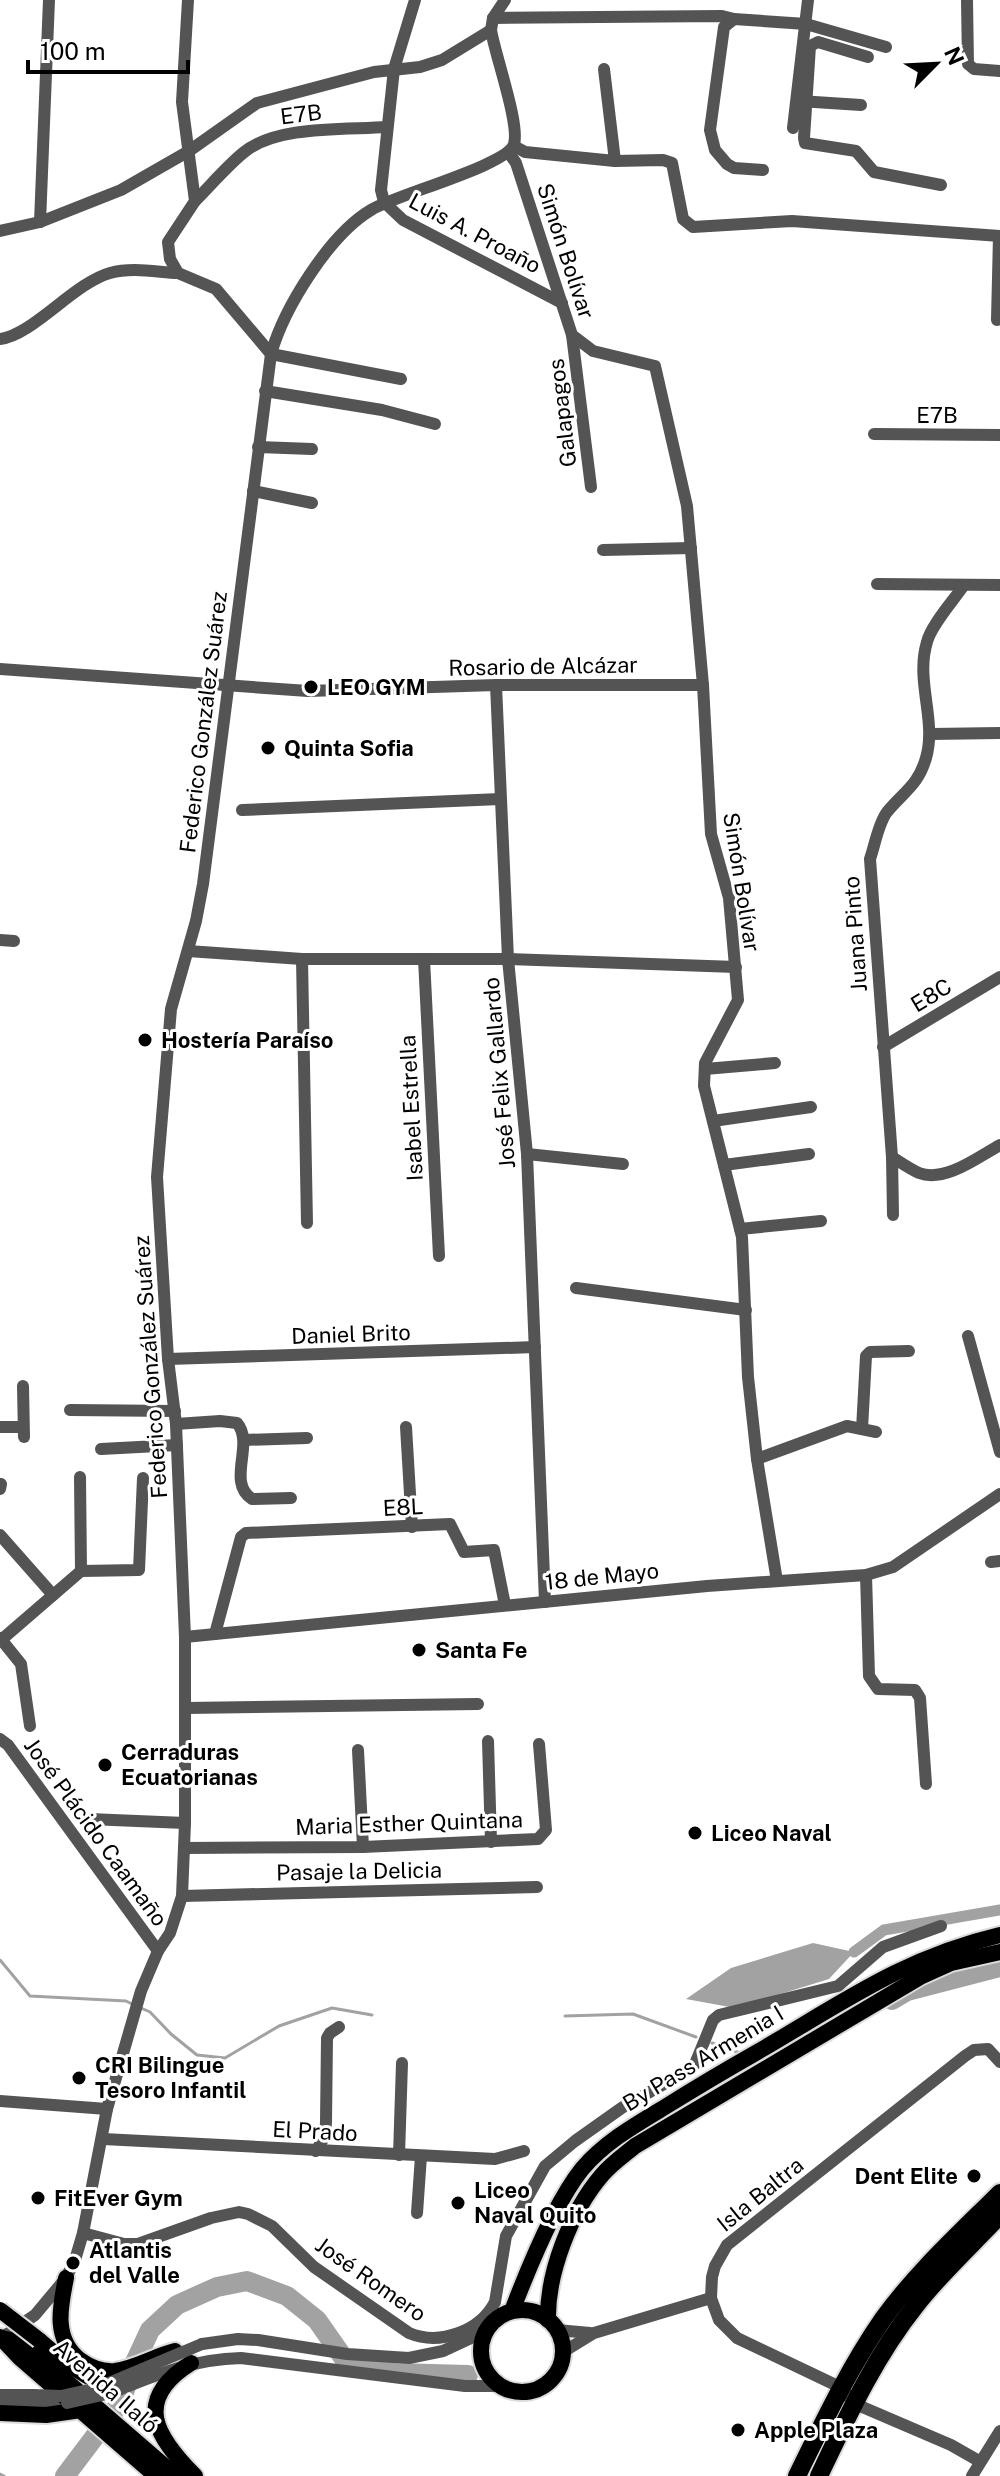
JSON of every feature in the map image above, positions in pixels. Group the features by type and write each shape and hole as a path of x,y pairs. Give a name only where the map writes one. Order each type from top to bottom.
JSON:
{"highway":[{"path":"819,2476 870,2338 900,2297 1000,2193"},
{"path":"797,2476 848,2395 917,2304 1000,2215"}],"main road":[{"name":"By Pass Armenia I","path":"512,2311 526,2275 568,2190 602,2149 625,2131 906,1965 964,1943 1000,1935"},
{"name":"By Pass Armenia I","path":"552,2325 548,2296 553,2271 577,2216 602,2175 635,2146 920,1977 951,1963 1000,1952"},
{"path":"66,2278 59,2318 61,2333 74,2355 88,2366 119,2370 202,2344"},
{"path":"0,2310 79,2372 96,2378 120,2380"},
{"path":"512,2311 535,2312 552,2325 563,2352 561,2364 547,2384 524,2392 501,2386 484,2367 481,2355 486,2331 497,2319 512,2311"},
{"name":"Avenida Ilaló","path":"0,2338 20,2358 132,2446 156,2476"},
{"path":"185,2472 161,2435 156,2407 171,2376 191,2363"},
{"path":"0,2413 46,2415 89,2411"},
{"name":"Avenida Ilaló","path":"132,2446 185,2472"}],"street":[{"path":"40,222 49,0"},
{"path":"188,0 182,102 195,201"},
{"name":"Luis A. Proaño","path":"415,0 394,69 381,190 384,202 403,220 562,303"},
{"path":"0,231 40,222 121,190 189,151 257,103 442,60 492,24 505,0"},
{"path":"808,0 801,101 805,143 856,151 874,172 941,185"},
{"path":"967,0 968,64 974,69 1000,71"},
{"path":"492,24 722,16 729,23 806,24 886,47"},
{"path":"729,23 710,130 715,150 727,164 734,168 763,170"},
{"name":"Simón Bolívar","path":"492,24 511,116 512,150 572,335 593,351 655,366 684,490 703,685 711,834 729,898 738,1000 705,1063 705,1069"},
{"path":"793,128 813,42 868,57"},
{"path":"604,69 615,161"},
{"path":"801,101 861,105"},
{"name":"E7B","path":"178,273 170,259 168,242 195,201 243,152 261,141 280,135 387,127"},
{"path":"512,150 615,161 663,160 672,163 683,219 693,227 792,221 999,236 997,320"},
{"name":"Federico González Suárez","path":"0,2338 35,2315 66,2278 83,2233 107,2109 141,1991 158,1951 170,1933 182,1896 185,1637 176,1418 168,1359 157,1177 171,1009 203,884 271,354 276,335 297,294 322,256 359,219 384,202 489,164 512,150"},
{"path":"0,339 20,332 94,279 111,272 178,273 216,289 271,354 401,379"},
{"name":"Galapagos","path":"572,335 591,487"},
{"path":"265,391 382,410 435,424"},
{"name":"E7B","path":"874,434 1000,435"},
{"path":"258,447 312,449"},
{"path":"253,491 312,503"},
{"path":"603,550 691,548"},
{"path":"877,584 1000,585"},
{"name":"Juana Pinto","path":"893,1215 892,1157 870,859 885,814 916,784 926,759 931,734 924,686 927,639 964,585"},
{"name":"Rosario de Alcázar","path":"0,669 308,691 496,685 703,685"},
{"name":"José Felix Gallardo","path":"496,685 508,959 527,1154 545,1602"},
{"path":"931,734 1000,733"},
{"path":"242,810 500,799"},
{"path":"0,940 14,941"},
{"path":"188,951 302,959 508,959 736,967"},
{"path":"302,959 307,1223"},
{"name":"Isabel Estrella","path":"424,959 439,1256"},
{"name":"E8C","path":"883,1047 1000,977"},
{"path":"775,1063 705,1069 704,1086 740,1229 748,1377 757,1459 777,1581"},
{"path":"713,1121 811,1107"},
{"path":"892,1157 921,1174 935,1175 959,1167 1000,1145"},
{"path":"527,1154 623,1164"},
{"path":"724,1165 809,1154"},
{"path":"740,1229 821,1221"},
{"path":"576,1288 746,1310"},
{"path":"968,1336 1000,1452"},
{"name":"Daniel Brito","path":"168,1359 535,1347"},
{"path":"862,1429 866,1356 870,1352 909,1351"},
{"path":"0,1427 24,1432 23,1386"},
{"path":"70,1410 232,1421 242,1430 244,1440 243,1491 252,1499 291,1498"},
{"path":"757,1459 847,1426 876,1432"},
{"path":"406,1427 412,1527"},
{"path":"244,1440 307,1438"},
{"path":"101,1449 177,1445"},
{"path":"80,1477 81,1571"},
{"path":"30,1726 21,1664 1,1640 81,1571 139,1570 142,1566 143,1478"},
{"name":"18 de Mayo","path":"185,1637 505,1605 866,1575 893,1567 1000,1494"},
{"name":"E8L","path":"215,1634 241,1537 246,1533 450,1524 464,1552 494,1550 505,1605"},
{"path":"0,1535 53,1595"},
{"path":"866,1575 869,1676 878,1689 915,1690 920,1698 926,1784"},
{"path":"186,1708 478,1704"},
{"name":"José Plácido Caamaño","path":"0,1739 8,1745 158,1951"},
{"path":"488,1741 491,1842"},
{"name":"Maria Esther Quintana","path":"184,1848 363,1847 538,1839 546,1830 539,1744"},
{"path":"358,1750 363,1847"},
{"path":"89,1819 185,1823"},
{"name":"Pasaje la Delicia","path":"182,1896 537,1887"},
{"name":"José Romero","path":"83,2233 124,2244 138,2244 211,2218 239,2212 248,2214 272,2226 314,2267 409,2333 432,2338 465,2331 482,2320 495,2302 506,2236 545,2166 623,2107 687,2071 695,2064 713,2020 719,2015 838,1986 883,1947 941,1926"},
{"path":"316,2151 322,2142 326,2122 327,2038 339,2027"},
{"name":"Isla Baltra","path":"711,2298 715,2266 727,2245 965,2056 974,2050 988,2049 1000,2062"},
{"path":"399,2155 402,2063"},
{"path":"0,2101 107,2109"},
{"name":"El Prado","path":"103,2139 495,2159 524,2151"},
{"path":"417,2213 421,2156"},
{"path":"563,2352 594,2333 711,2298 719,2320 737,2338 979,2461"},
{"path":"552,2325 594,2333"},
{"path":"0,2395 78,2394 120,2380 202,2344 238,2339 347,2354 409,2358 443,2351 486,2331"},
{"path":"0,2405 34,2406 82,2401 191,2363 224,2358 261,2359 465,2386 501,2386"},
{"path":"972,2476 1000,2431"}],"shaded area":[{"path":"813,1943 854,1952 829,1979 735,2008 686,1999 731,1968"}],"waterway":[{"path":"854,1952 884,1930 1000,1910"},
{"path":"0,1960 30,1996 126,2001 134,2005"},
{"path":"892,2000 907,1991 1000,1967"},
{"path":"141,2008 150,2012 197,2055 225,2058 279,2026 332,2008 372,2015"},
{"path":"565,2016 633,2014 696,2037"},
{"path":"712,2043 743,2054"},
{"path":"65,2476 121,2402 150,2330 177,2305 217,2287 247,2281 287,2296 317,2320 345,2360 394,2373 468,2375"},
{"path":"0,2474 4,2476"}],"place":[{"name":"LEO GYM","path":"311,687"},
{"name":"Quinta Sofia","path":"268,748"},
{"name":"Hostería Paraíso","path":"145,1040"},
{"name":"Santa Fe","path":"419,1650"},
{"name":"Cerraduras Ecuatorianas","path":"105,1765"},
{"name":"Liceo Naval","path":"695,1833"},
{"name":"CRI Bilingue Tesoro Infantil","path":"79,2078"},
{"name":"Dent Elite","path":"974,2176"},
{"name":"FitEver Gym","path":"38,2198"},
{"name":"Liceo Naval Quito","path":"458,2203"},
{"name":"Atlantis del Valle","path":"73,2263"},
{"name":"Apple Plaza","path":"738,2430"}]}
